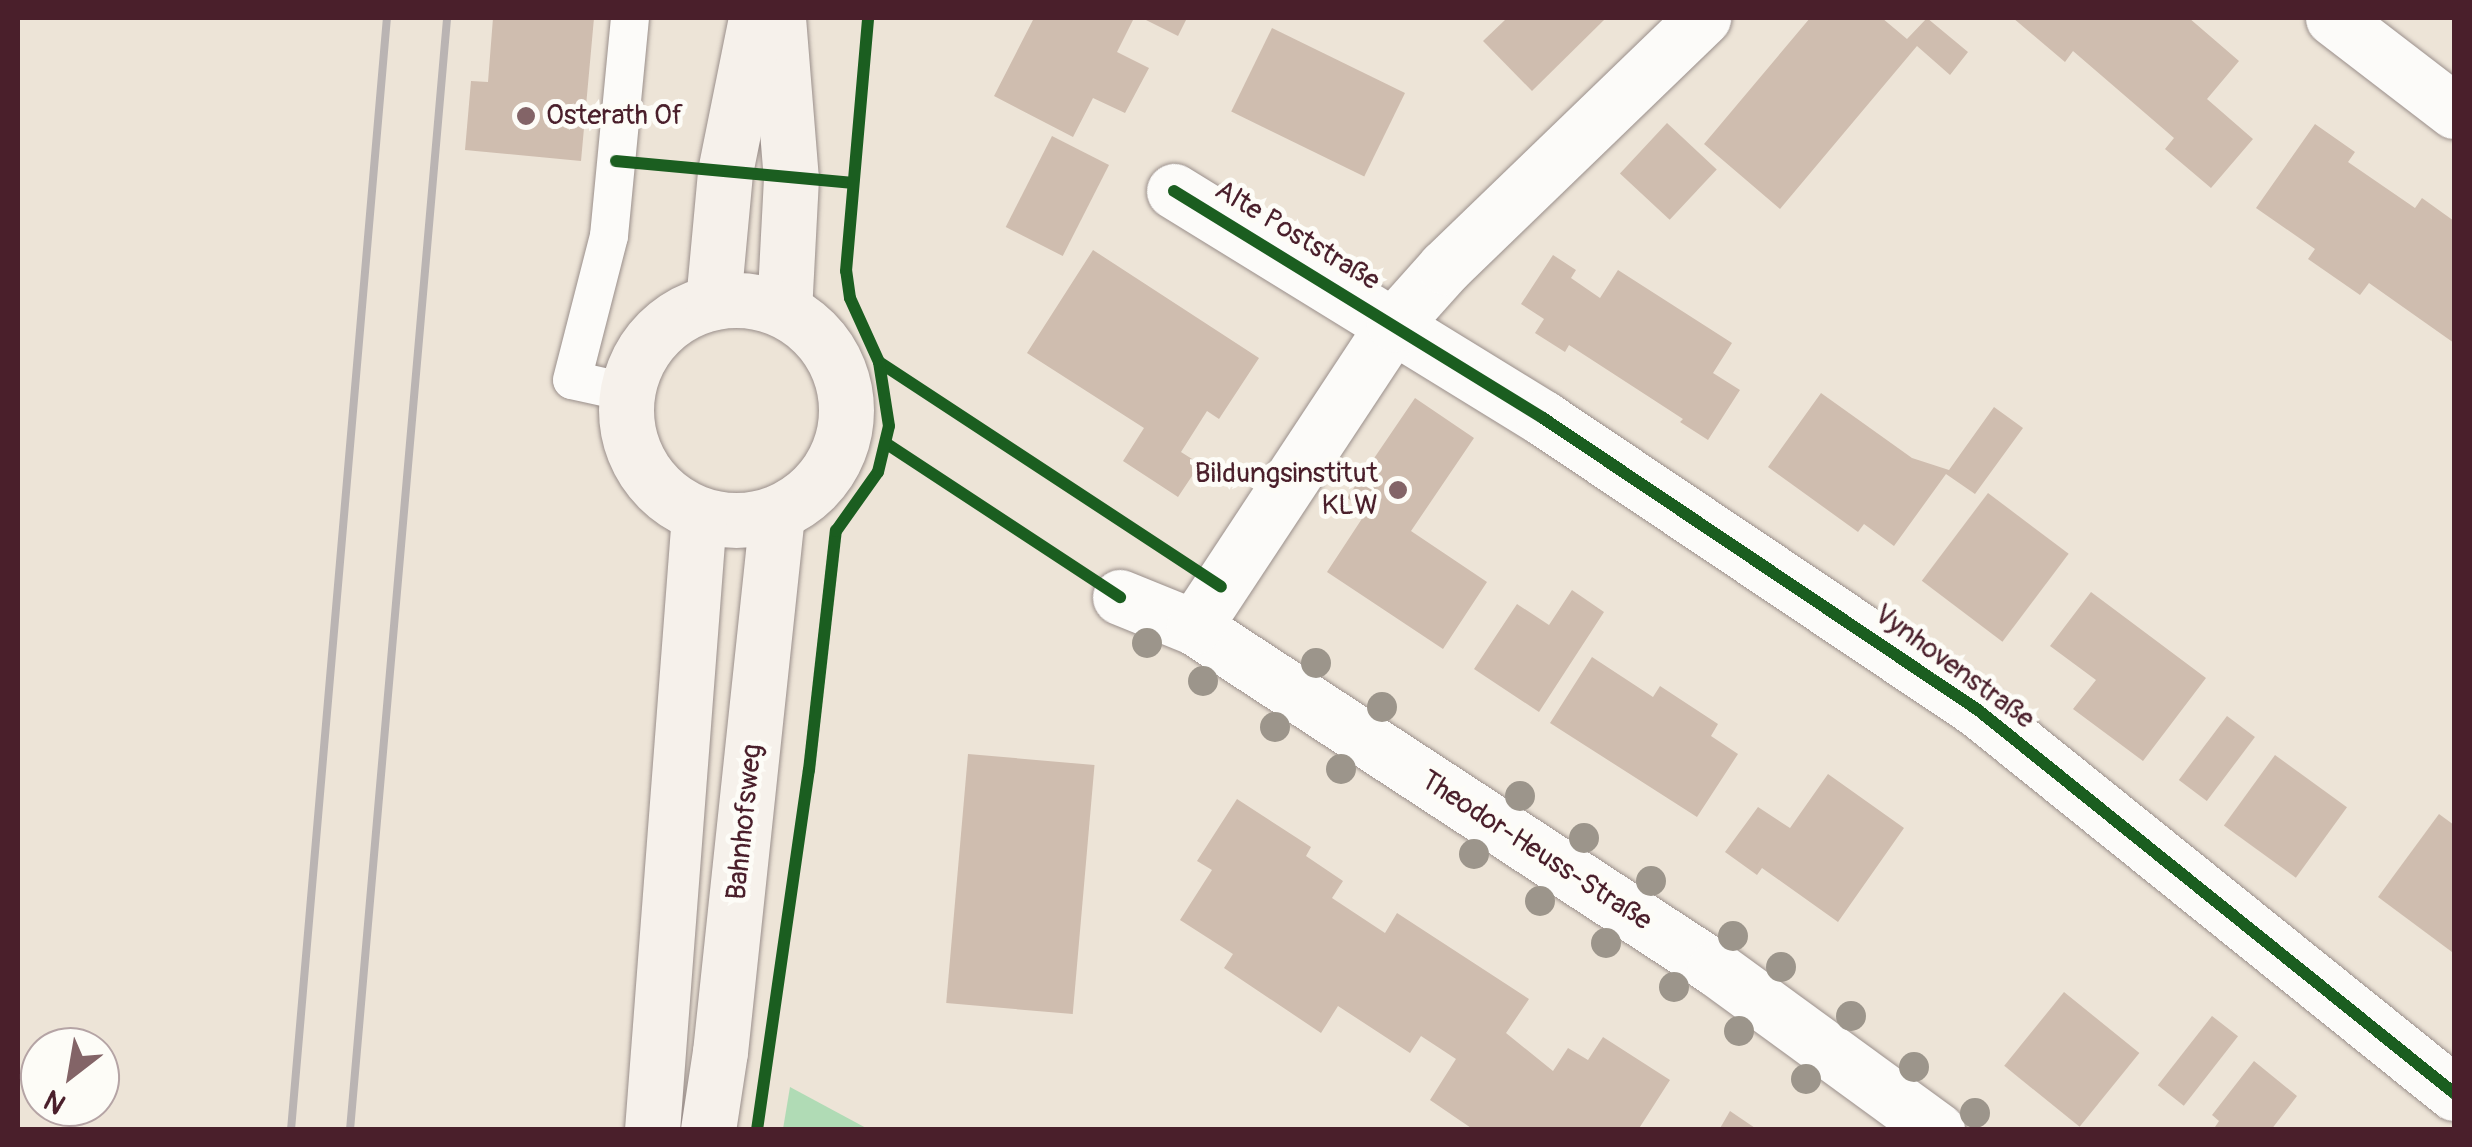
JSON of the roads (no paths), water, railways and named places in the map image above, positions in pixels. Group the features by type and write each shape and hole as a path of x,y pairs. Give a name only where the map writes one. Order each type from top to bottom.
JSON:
{"main road":[{"path":"714,302 725,172 756,18"},
{"path":"778,18 791,178 784,310"},
{"path":"737,300 784,310 814,332 836,362 846,396 846,414 845,432 832,467 808,495 777,514 725,521 699,515 656,487 630,443 626,392 649,342 690,310 714,302 737,300"},
{"name":"Bahnhofsweg","path":"708,1130 720,1052 777,514"},
{"path":"652,1130 699,515"}],"street":[{"name":"Alte Poststraße","path":"1194,627 1394,324 1445,267 1703,18"},
{"path":"2334,18 2454,111"},
{"name":"Alte Poststraße","path":"1174,191 1394,324"},
{"name":"Vynhovenstraße","path":"1394,324 1694,516 1978,710 2454,1093"},
{"name":"Theodor-Heuss-Straße","path":"1120,596 1194,627 1731,979 1937,1130"}],"lane":[{"path":"626,392 572,380 609,236 630,18"}],"railway":[{"path":"291,1130 387,18"},
{"path":"350,1130 447,18"}],"place":[{"name":"Osterath Of","path":"526,116"},
{"name":"Bildungsinstitut KLW","path":"1398,490"}]}
